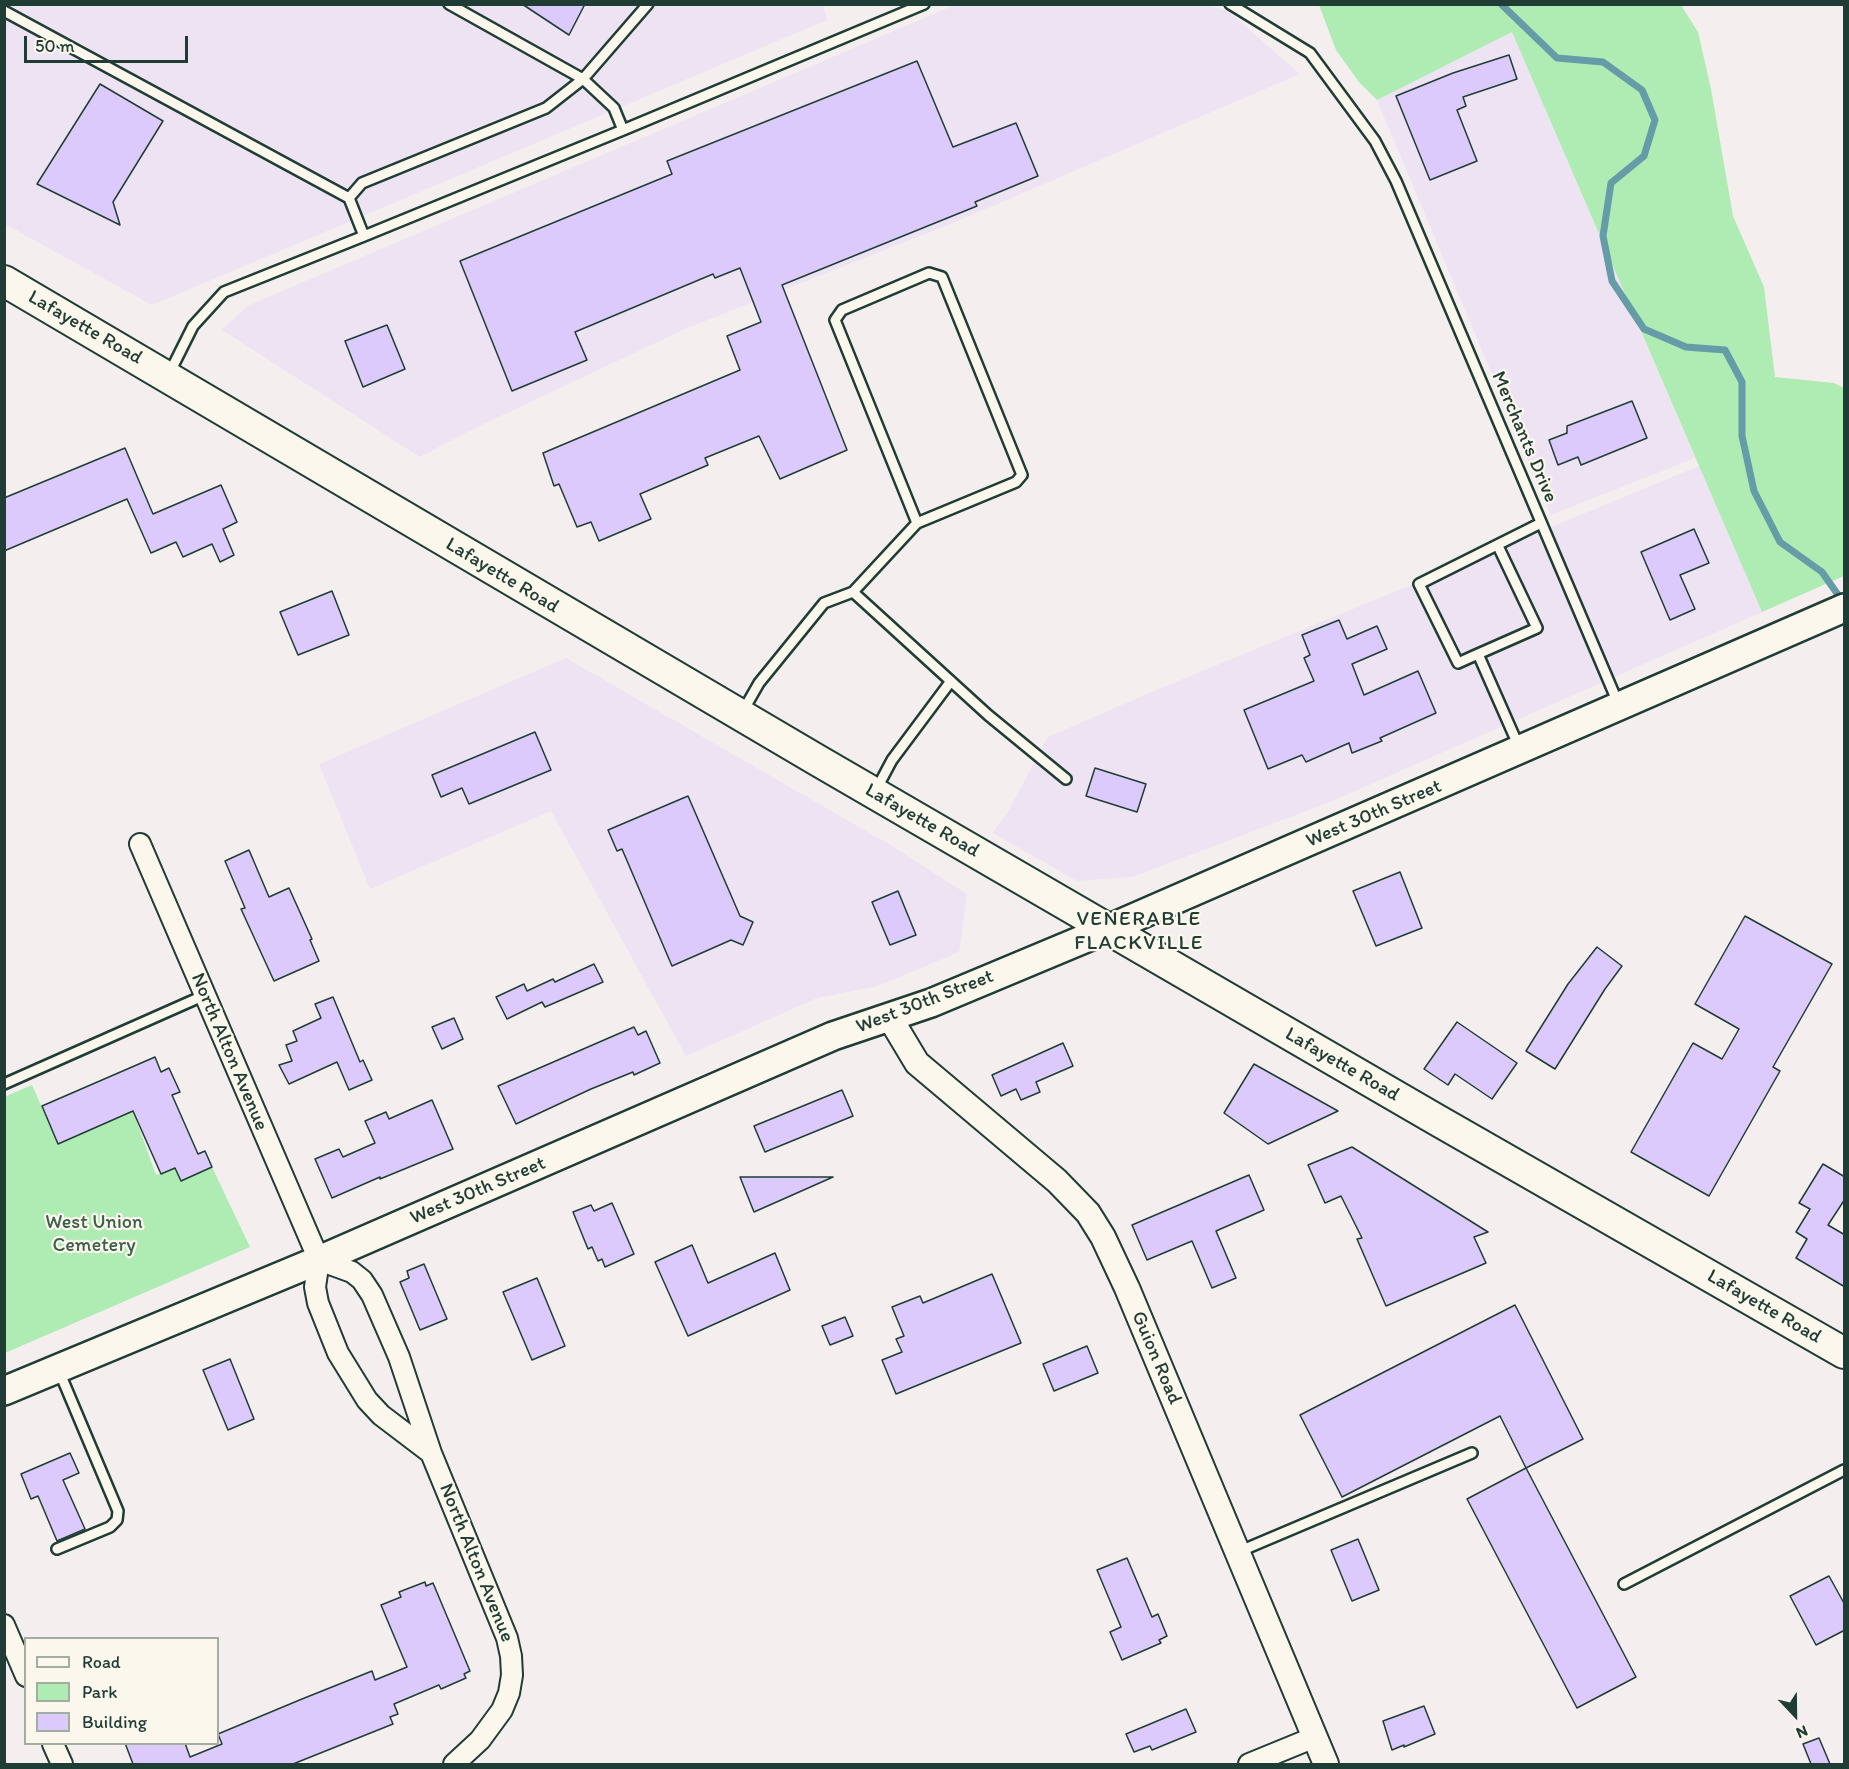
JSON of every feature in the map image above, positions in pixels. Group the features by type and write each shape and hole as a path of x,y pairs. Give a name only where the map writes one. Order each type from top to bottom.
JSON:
{"main road":[{"name":"Lafayette Road","path":"4,281 874,794 1437,1120 1844,1351"},
{"name":"West 30th Street","path":"4,1391 319,1260 833,1036 890,1018 1108,929 1845,608"}],"street":[{"name":"North Alton Avenue","path":"140,844 319,1260 352,1272 372,1295 399,1358 431,1453 507,1638 512,1656 509,1693 502,1710 486,1733 456,1764"},
{"name":"Guion Road","path":"890,1018 917,1063 1057,1181 1088,1213 1127,1288 1326,1764"},
{"path":"319,1260 315,1287 318,1303 338,1353 367,1400 381,1415 431,1453"},
{"path":"4,1625 24,1671"},
{"path":"1249,1764 1315,1737"},
{"path":"54,1745 62,1764"}],"lane":[{"path":"449,4 583,78 614,108 623,130"},
{"path":"349,198 362,183 546,108 583,78 648,4"},
{"path":"168,376 193,326 224,292 623,130 924,4"},
{"name":"Merchants Drive","path":"1230,4 1310,54 1375,141 1396,181 1619,705"},
{"path":"4,11 349,198 364,236"},
{"path":"740,715 759,683 824,603 853,592 917,523 1017,482 1022,475 942,277 929,273 842,310 835,320 917,523"},
{"path":"1498,546 1537,628 1458,663 1419,584 1541,523"},
{"path":"853,592 988,715 1066,779"},
{"path":"1478,654 1520,750"},
{"path":"874,794 892,760 951,681"},
{"path":"4,1084 205,995"},
{"path":"57,1549 110,1527 117,1520 118,1511 58,1368"},
{"path":"1238,1552 1472,1453"},
{"path":"1624,1584 1845,1470"}],"shaded area":[{"path":"5,5 823,5 827,20 152,305 5,224"},
{"path":"955,5 1204,5 1228,11 1300,74 960,220 685,329 471,430 420,457 222,330 247,306"},
{"path":"1512,32 1695,458 1551,515 1377,100"},
{"path":"1699,466 1762,612 1330,802 1132,877 1077,881 993,833 1009,810 1048,737"},
{"path":"566,658 892,846 967,894 959,952 878,986 817,998 686,1056 551,811 370,889 319,764"}],"green space":[{"path":"1319,5 1681,5 1698,32 1711,89 1733,216 1764,287 1775,377 1834,383 1844,388 1844,576 1762,612 1512,32 1377,100 1359,82 1336,50"},
{"name":"West Union Cemetery","path":"32,1085 58,1143 133,1111 156,1175 175,1168 181,1181 212,1167 250,1247 5,1353 4,1097"}],"building":[{"path":"522,4 585,4 569,35"},
{"path":"1509,55 1517,79 1463,97 1466,106 1457,110 1477,161 1430,180 1396,96 1453,73"},
{"path":"917,61 953,147 1016,123 1038,176 975,202 977,206 782,285 847,450 780,479 759,436 705,458 708,465 640,494 651,519 599,541 591,522 577,527 559,484 554,486 543,453 740,370 727,336 761,322 740,268 715,278 713,274 575,332 587,360 512,391 460,261 672,174 667,161"},
{"path":"100,84 163,121 113,202 120,225 37,184"},
{"path":"387,325 405,369 363,387 345,341"},
{"path":"1632,401 1647,438 1581,465 1578,457 1558,465 1549,440 1567,433 1567,426"},
{"path":"125,448 153,514 221,485 237,522 223,529 234,555 220,562 212,544 183,557 176,542 151,553 127,499 4,551 4,498"},
{"path":"1694,529 1709,563 1680,575 1695,609 1670,620 1641,552"},
{"path":"332,591 349,635 298,655 280,612"},
{"path":"1339,620 1347,639 1377,626 1387,649 1352,664 1364,695 1418,671 1436,713 1380,738 1382,741 1352,753 1349,743 1306,762 1302,755 1268,769 1244,710 1314,681 1304,658 1310,655 1302,635"},
{"path":"535,732 551,770 469,804 462,788 441,797 432,775"},
{"path":"1095,768 1146,784 1137,812 1086,796"},
{"path":"688,796 740,916 753,922 743,945 731,940 672,966 622,849 617,851 608,830"},
{"path":"249,850 269,897 289,888 312,939 310,940 319,961 274,981 241,909 245,908 225,861"},
{"path":"1400,872 1422,928 1376,946 1353,891"},
{"path":"898,891 916,935 890,945 872,902"},
{"path":"1745,916 1832,964 1773,1067 1780,1071 1709,1196 1631,1152 1693,1043 1722,1059 1739,1029 1695,1004"},
{"path":"1597,947 1622,966 1555,1069 1526,1051 1568,984"},
{"path":"594,964 603,982 545,1007 542,1002 507,1019 496,997 524,984 527,991 553,979 555,982"},
{"path":"333,997 360,1062 363,1060 372,1080 349,1090 337,1062 289,1084 279,1065 292,1061 286,1045 297,1041 293,1031 321,1018 315,1004"},
{"path":"454,1018 463,1039 442,1049 432,1027"},
{"path":"1457,1022 1517,1063 1492,1099 1455,1074 1448,1085 1424,1069"},
{"path":"634,1027 638,1035 646,1031 660,1063 634,1075 633,1072 591,1089 516,1124 498,1086"},
{"path":"1063,1043 1073,1066 1036,1082 1040,1092 1021,1100 1016,1089 1001,1096 992,1075"},
{"path":"155,1057 161,1072 169,1068 180,1092 172,1095 198,1154 205,1151 212,1167 181,1181 175,1168 161,1174 133,1111 58,1144 42,1106"},
{"path":"1254,1064 1338,1111 1268,1144 1224,1113"},
{"path":"842,1090 853,1116 765,1152 754,1126"},
{"path":"432,1100 453,1149 332,1198 315,1159 339,1149 343,1157 375,1143 365,1121 386,1112 389,1119"},
{"path":"1352,1147 1488,1232 1474,1237 1486,1263 1386,1306 1357,1239 1362,1238 1341,1196 1325,1203 1308,1165"},
{"path":"1823,1164 1845,1177 1845,1199 1828,1225 1845,1235 1845,1287 1796,1258 1807,1239 1796,1232 1810,1209 1799,1203"},
{"path":"1249,1175 1264,1210 1216,1231 1236,1278 1212,1288 1192,1241 1147,1260 1132,1225"},
{"path":"740,1177 833,1177 754,1212"},
{"path":"612,1203 634,1254 605,1267 602,1259 598,1261 592,1247 588,1249 573,1212 591,1205 594,1211"},
{"path":"692,1245 708,1283 775,1253 790,1290 688,1336 655,1262"},
{"path":"424,1264 447,1319 420,1330 400,1282 409,1278 407,1271"},
{"path":"992,1274 1021,1343 896,1394 882,1360 902,1352 896,1339 904,1336 892,1307 920,1296 923,1303"},
{"path":"537,1278 565,1346 532,1360 503,1292"},
{"path":"1515,1305 1583,1439 1526,1468 1500,1416 1342,1497 1300,1415"},
{"path":"845,1317 853,1336 830,1345 822,1326"},
{"path":"1087,1346 1098,1373 1054,1391 1043,1364"},
{"path":"230,1359 254,1419 228,1430 203,1370"},
{"path":"70,1453 79,1473 63,1480 85,1529 57,1541 38,1496 31,1499 21,1474"},
{"path":"1526,1468 1636,1677 1577,1708 1467,1499"},
{"path":"1358,1539 1379,1590 1352,1601 1331,1550"},
{"path":"1127,1558 1152,1617 1158,1614 1167,1636 1159,1640 1161,1643 1122,1660 1110,1632 1121,1627 1097,1570"},
{"path":"1829,1576 1845,1605 1845,1630 1816,1645 1790,1596"},
{"path":"425,1582 426,1586 433,1583 470,1671 464,1674 466,1678 441,1689 439,1685 394,1704 398,1714 390,1717 393,1724 293,1764 133,1764 126,1745 186,1745 190,1757 222,1744 219,1734 302,1699 372,1671 375,1680 407,1667 381,1605 401,1597 399,1592"},
{"path":"1424,1706 1435,1734 1392,1750 1383,1721"},
{"path":"1186,1709 1196,1732 1152,1750 1150,1746 1134,1752 1126,1734"},
{"path":"1819,1738 1830,1764 1811,1764 1803,1744"}],"waterway":[{"path":"1501,4 1557,58 1603,62 1642,90 1655,120 1644,156 1611,183 1603,236 1612,281 1644,329 1686,347 1725,350 1742,382 1742,436 1754,491 1780,542 1822,572 1843,602"}],"district":[{"name":"VENERABLE FLACKVILLE","path":"1139,932"}]}
